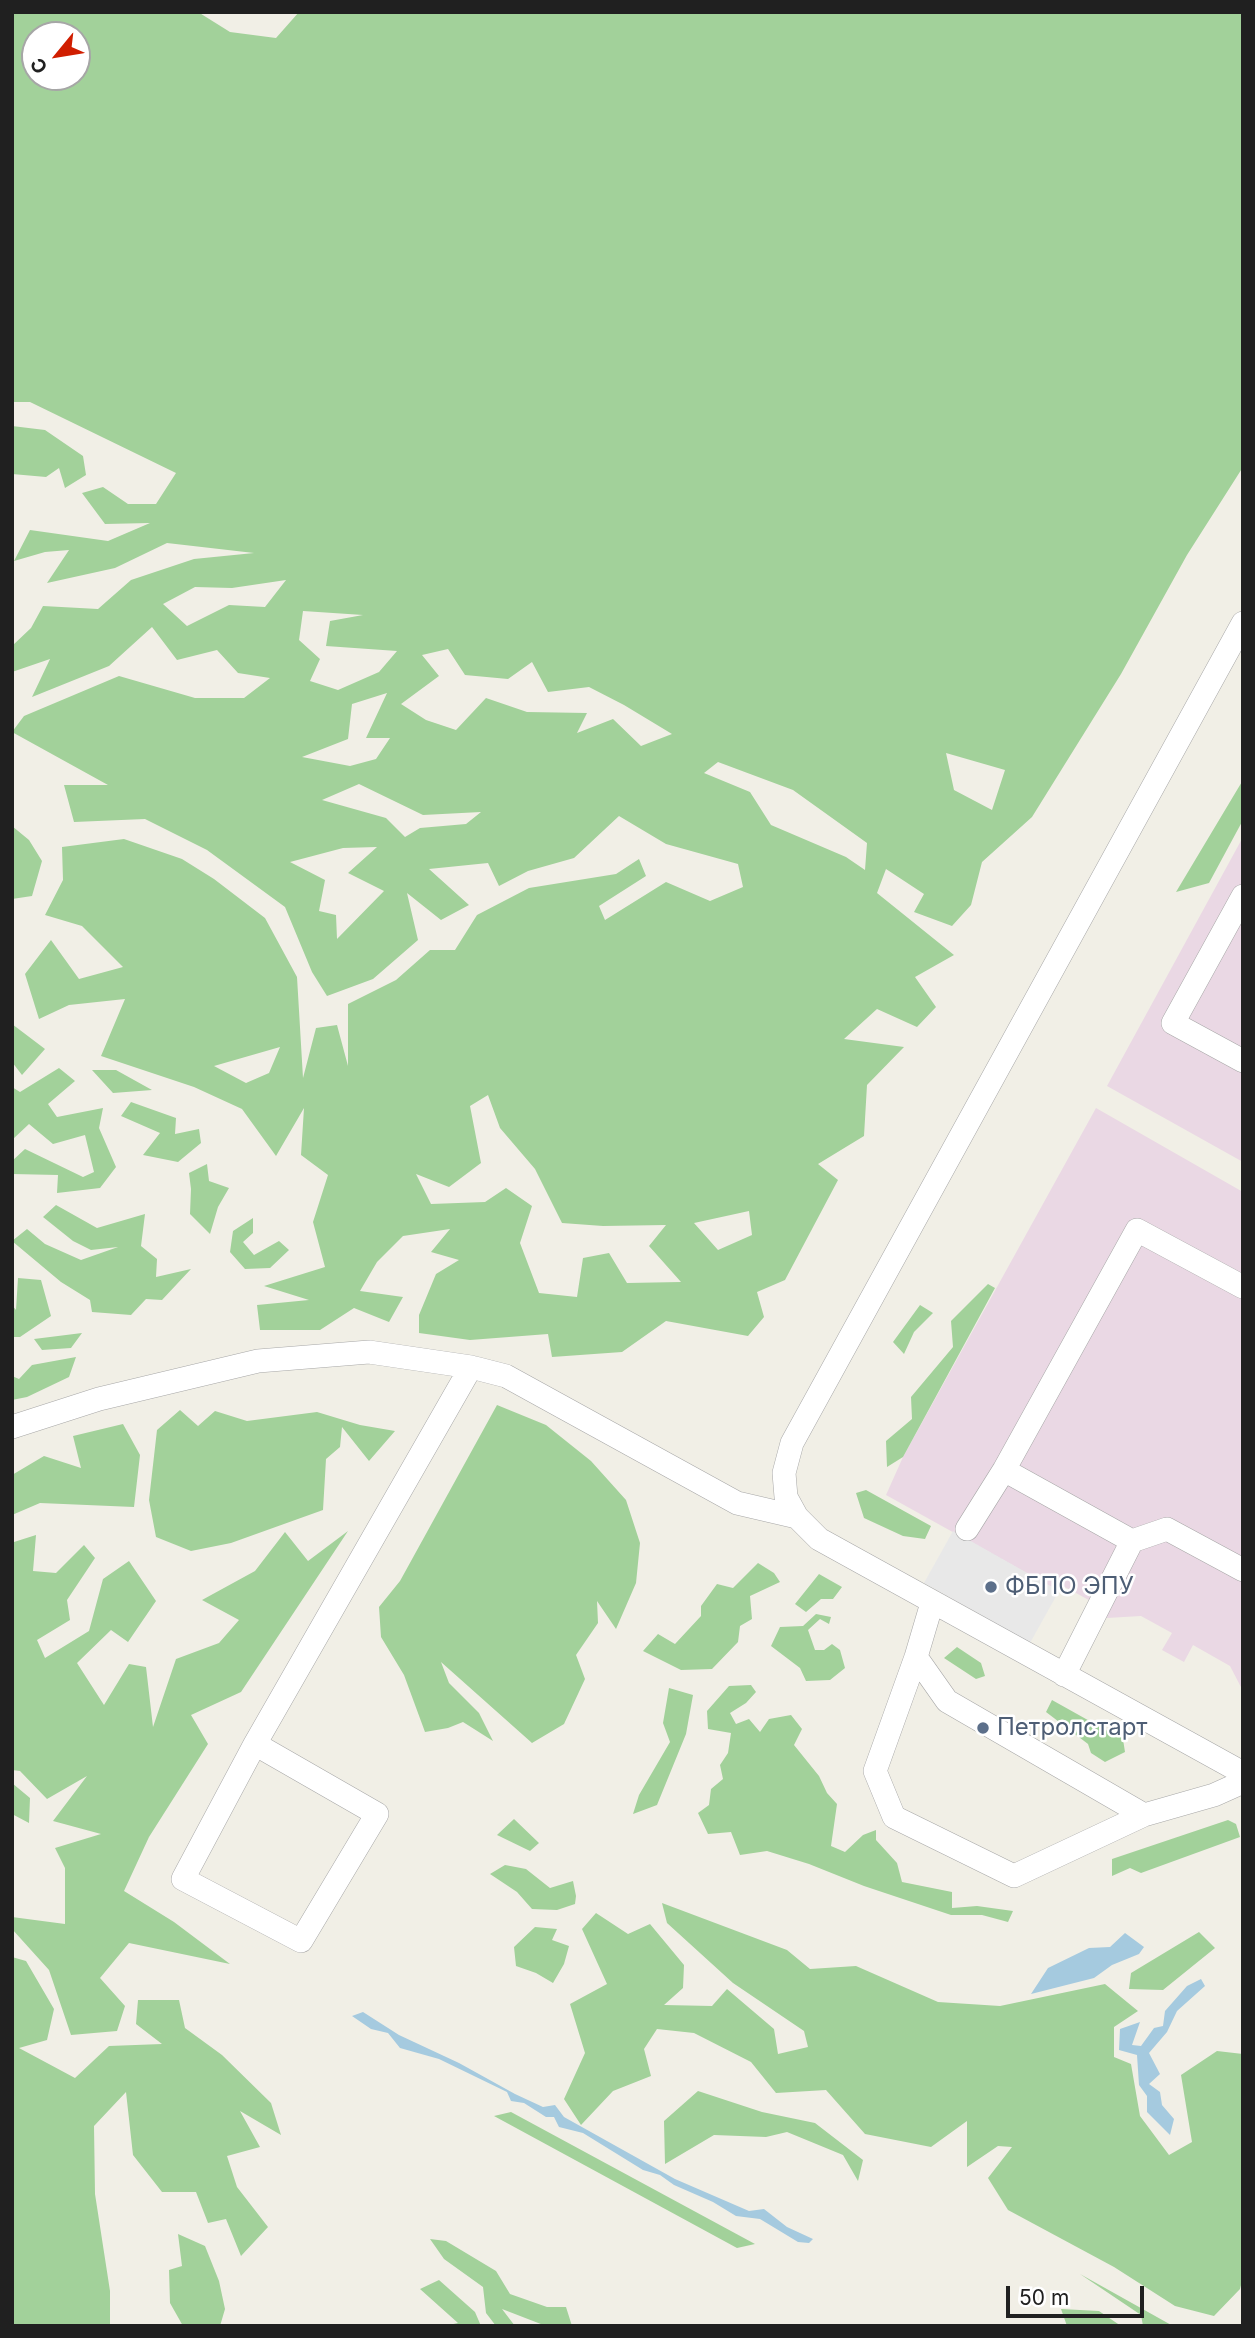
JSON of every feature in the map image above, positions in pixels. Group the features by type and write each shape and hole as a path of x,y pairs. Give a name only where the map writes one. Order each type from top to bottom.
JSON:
{"street":[{"path":"1243,623 792,1443 785,1473 786,1496 797,1517 819,1539 1243,1773"},
{"path":"1243,897 1173,1023 1243,1061"},
{"path":"967,1529 1004,1470 1137,1230 1243,1287"},
{"path":"12,1427 99,1399 258,1361 369,1352 471,1367 506,1376 737,1503 797,1517"},
{"path":"255,1744 377,1814 301,1941 183,1878 255,1744 471,1367"},
{"path":"1004,1470 1132,1541"},
{"path":"1064,1675 1132,1541 1167,1529 1243,1570"},
{"path":"932,1603 916,1657 875,1771 894,1817 1014,1877 1144,1815 1214,1795 1243,1782"},
{"path":"916,1657 947,1701 1144,1815"}],"shaded area":[{"path":"1243,837 1243,1162 1107,1086"},
{"path":"1096,1108 1243,1192 1243,1691 1230,1666 1193,1645 1184,1662 1162,1650 1172,1633 1141,1616 1107,1618 1096,1613 1092,1602 1087,1599 1063,1586 1059,1591 886,1495 903,1457"},
{"name":"ФБПО ЭПУ","path":"953,1531 1059,1591 1030,1643 924,1583"}],"green space":[{"path":"12,12 198,12 230,32 276,38 299,12 1243,12 1243,467 1187,555 1121,674 1032,817 982,862 971,905 952,926 914,912 924,894 886,869 877,893 954,955 915,977 936,1007 917,1027 877,1009 844,1039 904,1047 867,1085 864,1136 818,1164 838,1180 785,1280 757,1292 764,1317 748,1336 666,1321 622,1352 552,1357 548,1334 470,1340 419,1333 419,1315 436,1274 459,1260 431,1252 450,1229 403,1236 377,1262 360,1291 403,1297 389,1322 354,1308 320,1330 260,1330 257,1305 309,1300 264,1286 325,1267 313,1222 328,1175 301,1155 304,1108 276,1156 242,1109 194,1087 101,1056 125,999 69,1005 39,1019 25,974 51,940 79,979 123,967 82,926 45,915 63,880 62,847 124,839 182,859 214,879 265,918 297,977 303,1078 316,1028 337,1025 348,1066 348,1004 396,980 430,950 455,950 477,915 529,888 616,874 639,859 646,876 599,906 605,920 666,882 710,901 743,887 738,864 666,844 619,816 574,858 528,871 499,886 488,863 429,869 469,905 441,920 407,893 418,940 373,979 327,996 312,972 285,907 207,850 145,819 74,822 64,785 108,785 12,732 24,716 119,676 195,698 244,698 270,678 238,673 217,650 177,660 152,627 109,666 32,697 50,659 12,672 12,646 31,628 43,606 98,609 131,580 194,559 254,553 167,543 115,568 47,583 69,550 45,552 14,561 30,530 108,541 150,523 105,524 82,493 103,487 128,504 156,504 176,473 30,402 12,402","holes":["286,580 265,607 229,605 187,626 163,604 195,587 232,588","303,611 363,615 330,621 326,646 397,651 379,672 338,690 310,681 320,659 299,640","448,649 465,675 508,679 532,662 548,692 589,687 672,734 641,746 613,719 577,733 587,713 527,712 486,698 456,730 426,720 401,704 439,676 422,655","387,693 366,738 390,738 376,759 350,766 302,757 348,739 352,704","946,753 1005,770 992,810 954,790","718,762 793,790 867,843 865,870 846,857 771,825 750,792 704,773","359,784 423,815 481,812 466,824 420,828 405,837 386,818 322,800","377,847 348,873 384,891 337,939 336,915 319,911 325,880 290,862 343,848","280,1047 269,1073 246,1083 214,1066","488,1095 500,1128 535,1169 562,1223 603,1226 666,1225 649,1246 681,1282 627,1283 609,1253 583,1258 577,1297 539,1293 520,1243 532,1206 506,1188 485,1202 431,1204 416,1174 449,1187 481,1163 470,1106","749,1211 752,1235 718,1250 694,1223"]},
{"path":"12,426 45,430 83,456 86,475 65,488 59,468 46,477 12,474"},
{"path":"1243,780 1243,820 1209,883 1176,892"},
{"path":"12,826 29,840 42,861 32,896 12,899"},
{"path":"12,1024 45,1049 22,1075 12,1062"},
{"path":"59,1068 75,1081 48,1104 57,1117 103,1108 99,1128 116,1167 100,1188 57,1193 58,1175 12,1174 12,1161 25,1149 83,1177 94,1172 85,1135 53,1144 29,1124 12,1140 12,1087 20,1092"},
{"path":"92,1070 116,1070 152,1090 113,1093"},
{"path":"131,1102 176,1118 175,1134 199,1129 201,1143 178,1162 143,1155 160,1133 121,1116"},
{"path":"207,1164 209,1181 229,1188 218,1207 210,1234 190,1214 189,1173"},
{"path":"56,1205 97,1228 145,1214 141,1246 157,1259 156,1277 191,1269 162,1300 146,1299 131,1315 92,1312 90,1300 61,1282 12,1241 27,1229 45,1244 81,1260 118,1247 91,1250 73,1241 43,1217"},
{"path":"253,1218 253,1233 243,1242 254,1255 279,1241 289,1250 270,1268 245,1269 230,1252 233,1231"},
{"path":"18,1278 41,1280 51,1316 20,1337 12,1337 12,1305 16,1310"},
{"path":"988,1284 995,1288 903,1457 887,1467 886,1441 912,1419 911,1397 953,1347 951,1321"},
{"path":"920,1305 933,1313 914,1332 904,1354 893,1342"},
{"path":"82,1333 71,1348 42,1350 34,1339"},
{"path":"76,1357 69,1377 27,1397 12,1400 12,1376 19,1379 32,1365"},
{"path":"497,1405 546,1425 591,1461 626,1500 640,1543 636,1583 616,1629 597,1601 598,1623 576,1655 585,1679 564,1724 532,1743 441,1662 449,1683 479,1713 493,1741 463,1722 425,1732 404,1675 381,1637 379,1607 400,1581"},
{"path":"180,1410 198,1426 215,1411 247,1421 317,1412 360,1425 395,1431 369,1461 342,1427 340,1447 326,1459 323,1510 231,1543 191,1551 156,1537 149,1500 157,1430"},
{"path":"123,1424 140,1455 134,1507 40,1503 12,1515 12,1475 44,1456 81,1468 73,1436"},
{"path":"866,1490 931,1526 925,1539 903,1536 864,1518 856,1493"},
{"path":"348,1531 241,1692 191,1715 208,1744 149,1837 124,1891 174,1922 230,1964 129,1943 100,1978 125,2006 117,2031 71,2035 49,1970 12,1929 12,1917 65,1924 65,1868 55,1848 101,1834 53,1821 87,1776 47,1799 20,1771 12,1770 12,1539 14,1542 36,1535 33,1571 56,1573 84,1545 95,1558 67,1600 70,1620 37,1640 45,1658 89,1631 103,1579 129,1561 156,1601 128,1642 111,1630 77,1663 104,1705 129,1664 146,1667 153,1727 176,1659 219,1643 239,1620 202,1600 255,1571 285,1532 308,1561"},
{"path":"758,1563 774,1573 780,1582 750,1596 752,1619 740,1626 738,1642 712,1669 681,1670 643,1651 658,1634 675,1644 701,1616 701,1606 717,1584 733,1588"},
{"path":"819,1574 842,1587 833,1599 821,1599 806,1612 795,1604"},
{"path":"816,1614 831,1617 829,1624 820,1619 808,1630 815,1650 824,1650 832,1644 840,1650 845,1668 830,1680 806,1681 800,1668 771,1646 780,1627 803,1626"},
{"path":"957,1647 981,1663 985,1676 976,1679 944,1658"},
{"path":"751,1685 756,1692 746,1703 730,1713 736,1724 749,1719 760,1732 769,1719 791,1715 802,1729 794,1745 837,1804 831,1846 845,1852 863,1835 876,1830 876,1840 897,1863 902,1882 952,1892 952,1908 977,1906 1013,1911 1008,1922 982,1915 951,1915 767,1851 740,1855 731,1832 708,1834 698,1813 709,1805 711,1789 723,1779 720,1765 728,1753 731,1733 708,1729 707,1711 729,1686"},
{"path":"669,1688 693,1695 686,1734 657,1805 633,1814 639,1795 670,1742 663,1723"},
{"path":"1052,1700 1111,1733 1122,1733 1125,1752 1105,1762 1091,1753 1088,1744 1046,1712"},
{"path":"12,1783 30,1798 29,1823 12,1814"},
{"path":"514,1819 539,1843 530,1851 497,1835"},
{"path":"1228,1820 1236,1824 1240,1837 1141,1873 1130,1868 1112,1876 1112,1859"},
{"path":"505,1865 526,1869 550,1888 573,1881 575,1904 557,1910 532,1909 517,1892 490,1874"},
{"path":"662,1903 787,1950 810,1969 856,1966 938,2002 1000,2006 1105,1984 1138,2011 1114,2027 1114,2057 1131,2064 1140,2116 1169,2155 1192,2142 1181,2075 1217,2051 1243,2054 1243,2277 1240,2289 1214,2316 1175,2306 1114,2267 1008,2210 988,2178 1012,2147 998,2146 967,2167 967,2121 931,2147 865,2134 826,2090 776,2093 751,2062 694,2033 657,2029 644,2049 651,2076 613,2091 581,2125 564,2099 585,2053 570,2004 607,1984 582,1929 596,1913 628,1934 650,1924 684,1965 683,1988 664,2005 712,2006 727,1989 774,2029 778,2054 808,2047 804,2031 733,1983 667,1923"},
{"path":"535,1927 557,1929 552,1940 569,1946 564,1964 553,1983 516,1966 514,1947"},
{"path":"1199,1932 1215,1948 1163,1990 1129,1989 1131,1973"},
{"path":"12,1957 26,1961 54,2009 47,2040 19,2048 75,2078 109,2046 162,2044 136,2024 138,2000 179,2000 185,2028 222,2055 271,2103 281,2135 240,2111 260,2147 227,2156 237,2187 268,2227 241,2256 226,2219 208,2223 196,2192 162,2192 133,2155 126,2092 94,2126 95,2194 110,2291 110,2326 12,2326"},
{"path":"698,2091 762,2112 815,2123 863,2160 858,2181 843,2155 787,2132 766,2137 714,2135 665,2164 664,2121"},
{"path":"511,2112 755,2244 737,2248 494,2116"},
{"path":"178,2234 205,2246 219,2281 225,2309 220,2326 183,2326 170,2303 169,2270 182,2266"},
{"path":"430,2239 446,2241 496,2271 510,2294 547,2307 566,2307 572,2326 546,2326 502,2309 515,2326 496,2326 486,2313 483,2287 444,2259"},
{"path":"1080,2274 1173,2326 1143,2326 1141,2315"},
{"path":"439,2280 475,2312 481,2326 444,2326 458,2323 420,2289"},
{"path":"1061,2309 1099,2311 1121,2326 1067,2326"}],"water":[{"path":"1125,1933 1144,1947 1139,1954 1112,1965 1094,1978 1031,1994 1048,1968 1089,1948 1110,1947"},
{"path":"1201,1979 1205,1986 1177,2011 1167,2032 1149,2053 1160,2074 1149,2084 1160,2092 1162,2105 1174,2119 1170,2135 1147,2112 1147,2096 1139,2085 1137,2055 1119,2050 1120,2029 1140,2022 1132,2045 1141,2046 1154,2028 1163,2026 1165,2011 1187,1986"},
{"path":"363,2012 399,2035 459,2063 515,2094 543,2107 555,2105 564,2117 675,2179 749,2211 764,2209 787,2227 813,2239 809,2243 798,2242 760,2219 736,2216 713,2202 674,2185 660,2175 643,2170 583,2133 559,2127 554,2117 546,2117 524,2103 511,2101 507,2092 439,2059 400,2048 388,2033 371,2029 352,2016"}],"place":[{"name":"ФБПО ЭПУ","path":"991,1587"},
{"name":"Петролстарт","path":"983,1728"}]}
